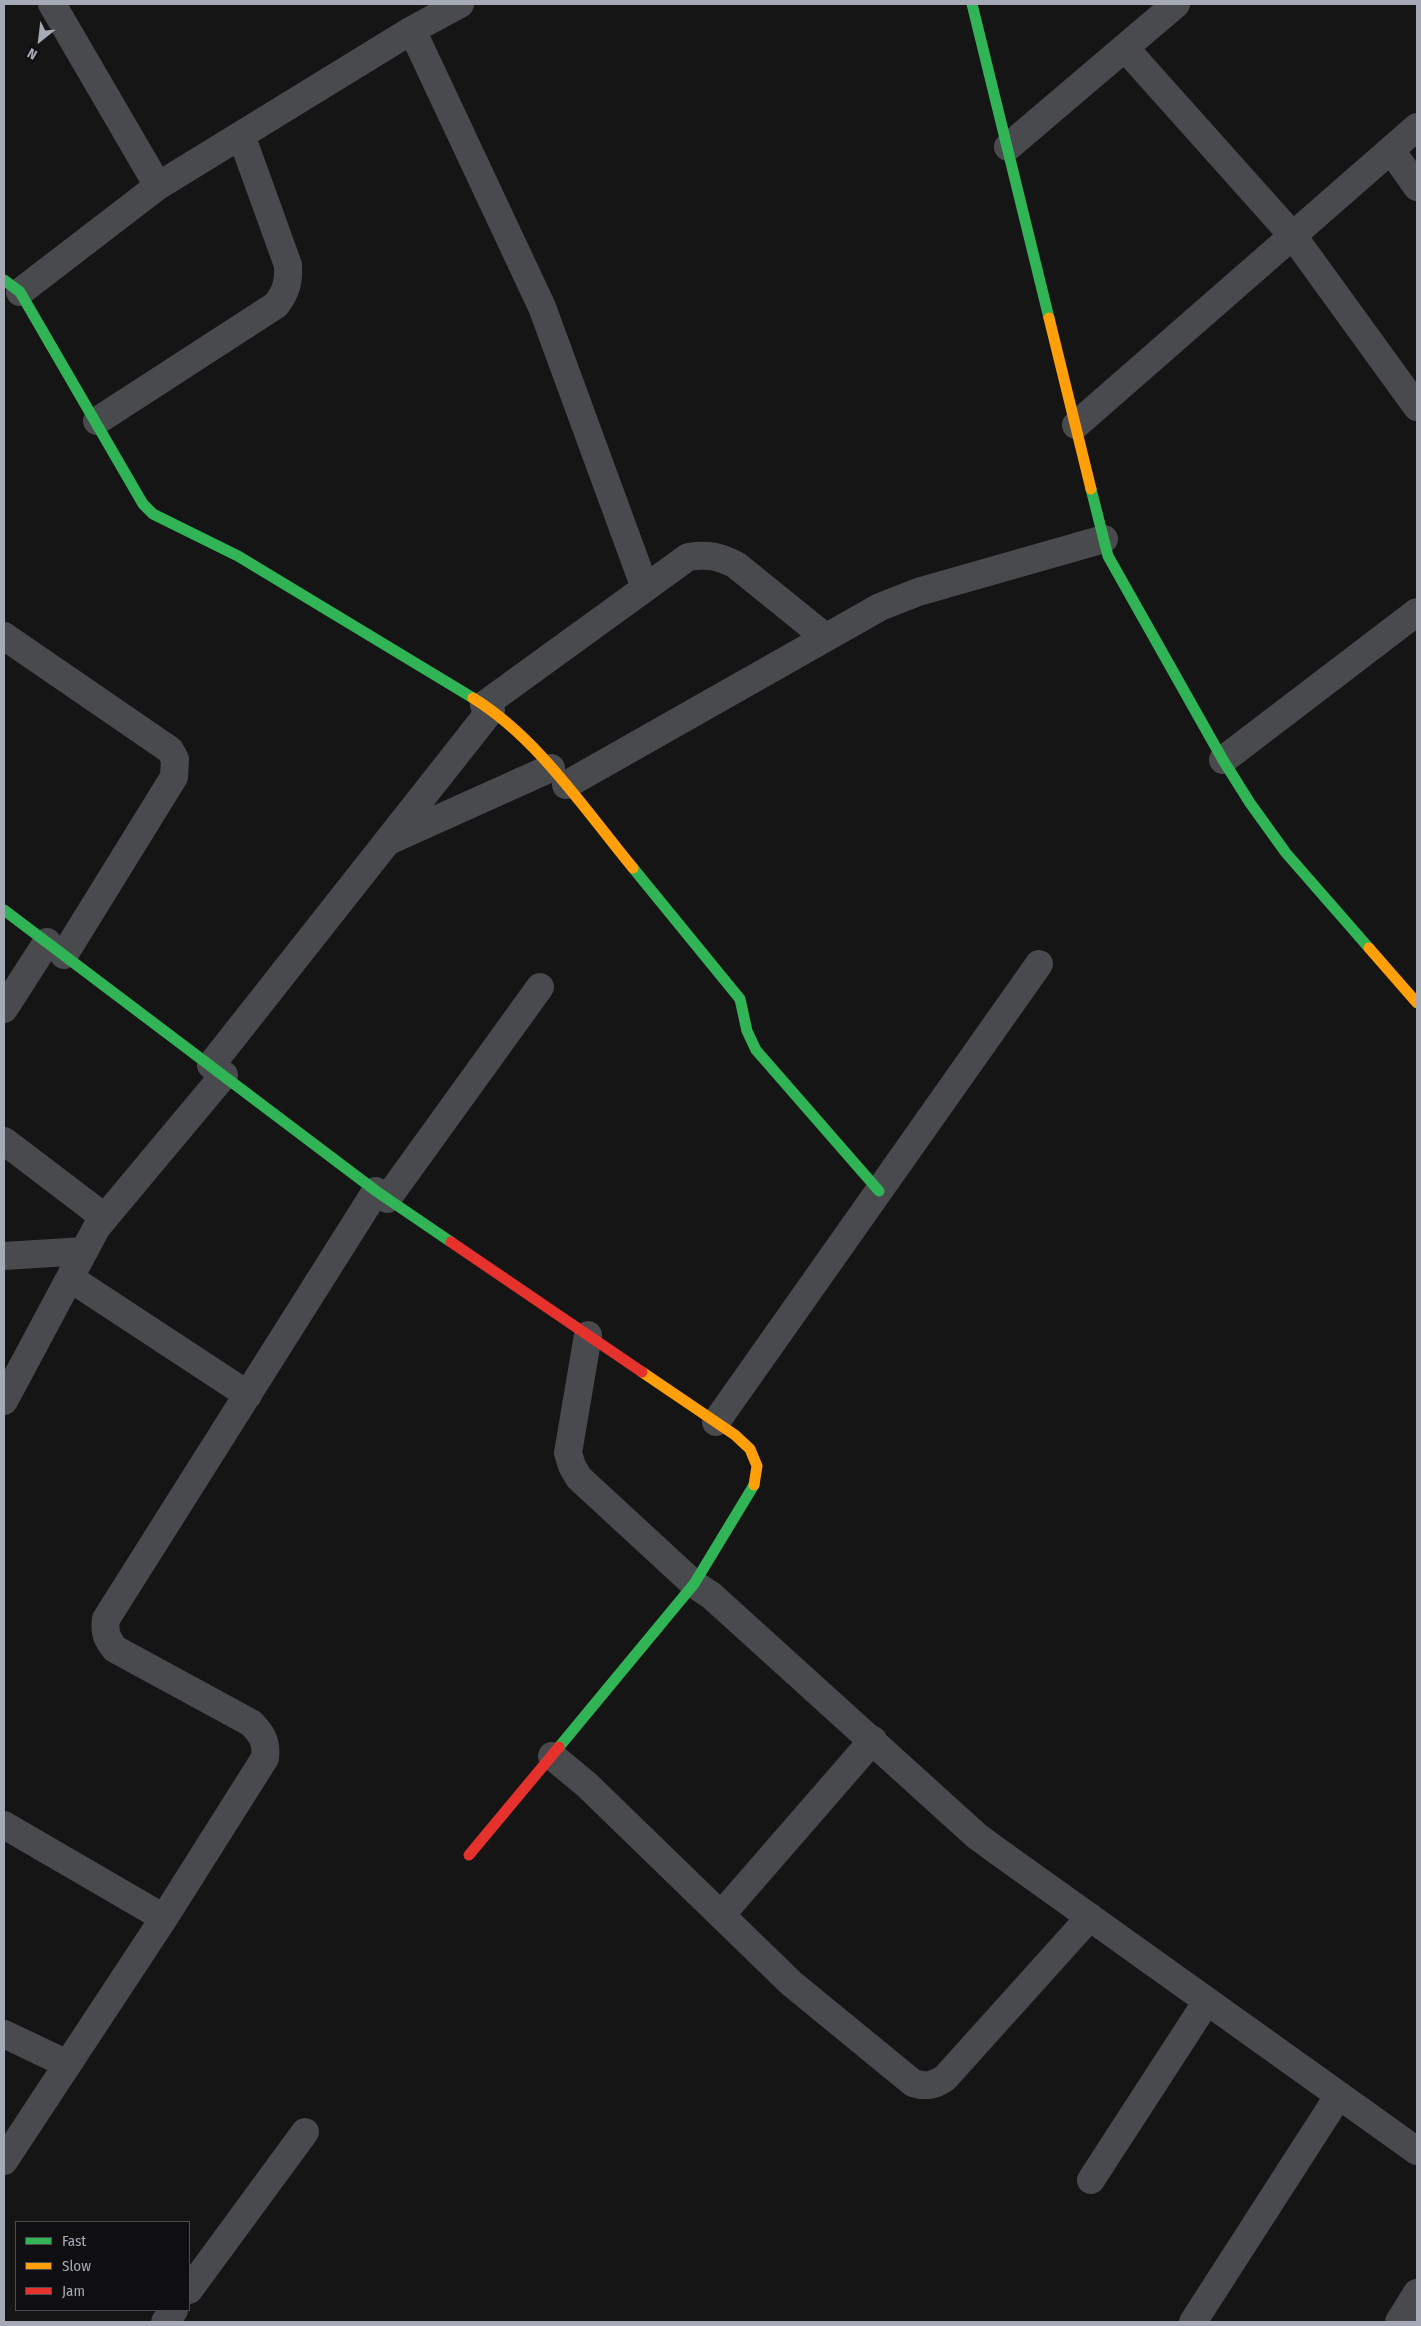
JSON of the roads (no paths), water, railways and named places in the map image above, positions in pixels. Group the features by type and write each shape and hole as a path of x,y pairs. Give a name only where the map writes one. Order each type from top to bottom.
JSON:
{"street":[{"path":"52,4 158,186"},
{"path":"460,4 412,30 158,186 12,286 97,421 144,504 153,514 238,556 488,708 520,734 559,776 740,999 747,1031 756,1050 879,1191"},
{"path":"972,4 1108,556 1223,760 1250,803 1286,853 1417,1003"},
{"path":"1008,147 1176,4"},
{"path":"412,30 542,307 645,588"},
{"path":"1125,48 1293,236 1417,407"},
{"path":"1076,425 1417,127"},
{"path":"97,421 276,305 285,293 289,279 288,265 242,135"},
{"path":"1391,150 1417,187"},
{"path":"388,841 559,776 880,607 918,592 1104,539"},
{"path":"4,1401 104,1217 217,1070 488,708 688,557 705,554 721,556 736,565 825,637"},
{"path":"1223,760 1417,612"},
{"path":"4,636 170,750 174,759 174,777 56,949 4,1010"},
{"path":"4,910 382,1195 736,1435 750,1449 757,1466 754,1486 703,1590 557,1759 469,1855"},
{"path":"716,1422 1039,964"},
{"path":"4,2160 164,1918 265,1758 267,1746 261,1733 251,1723 115,1649 107,1640 105,1630 106,1619 248,1395 382,1195 540,987"},
{"path":"4,1141 104,1217"},
{"path":"4,1256 84,1251"},
{"path":"70,1278 248,1395"},
{"path":"588,1335 568,1453 572,1466 579,1478 703,1590 754,1633 978,1836 1417,2151"},
{"path":"721,1915 873,1740"},
{"path":"557,1759 791,1983 913,2082 924,2086 934,2085 945,2078 1090,1918"},
{"path":"4,1825 164,1918"},
{"path":"1091,2180 1207,2001"},
{"path":"4,2034 68,2064"},
{"path":"1193,2322 1339,2095"},
{"path":"190,2289 305,2132"},
{"path":"1400,2322 1417,2293"},
{"path":"165,2322 173,2311"}]}
